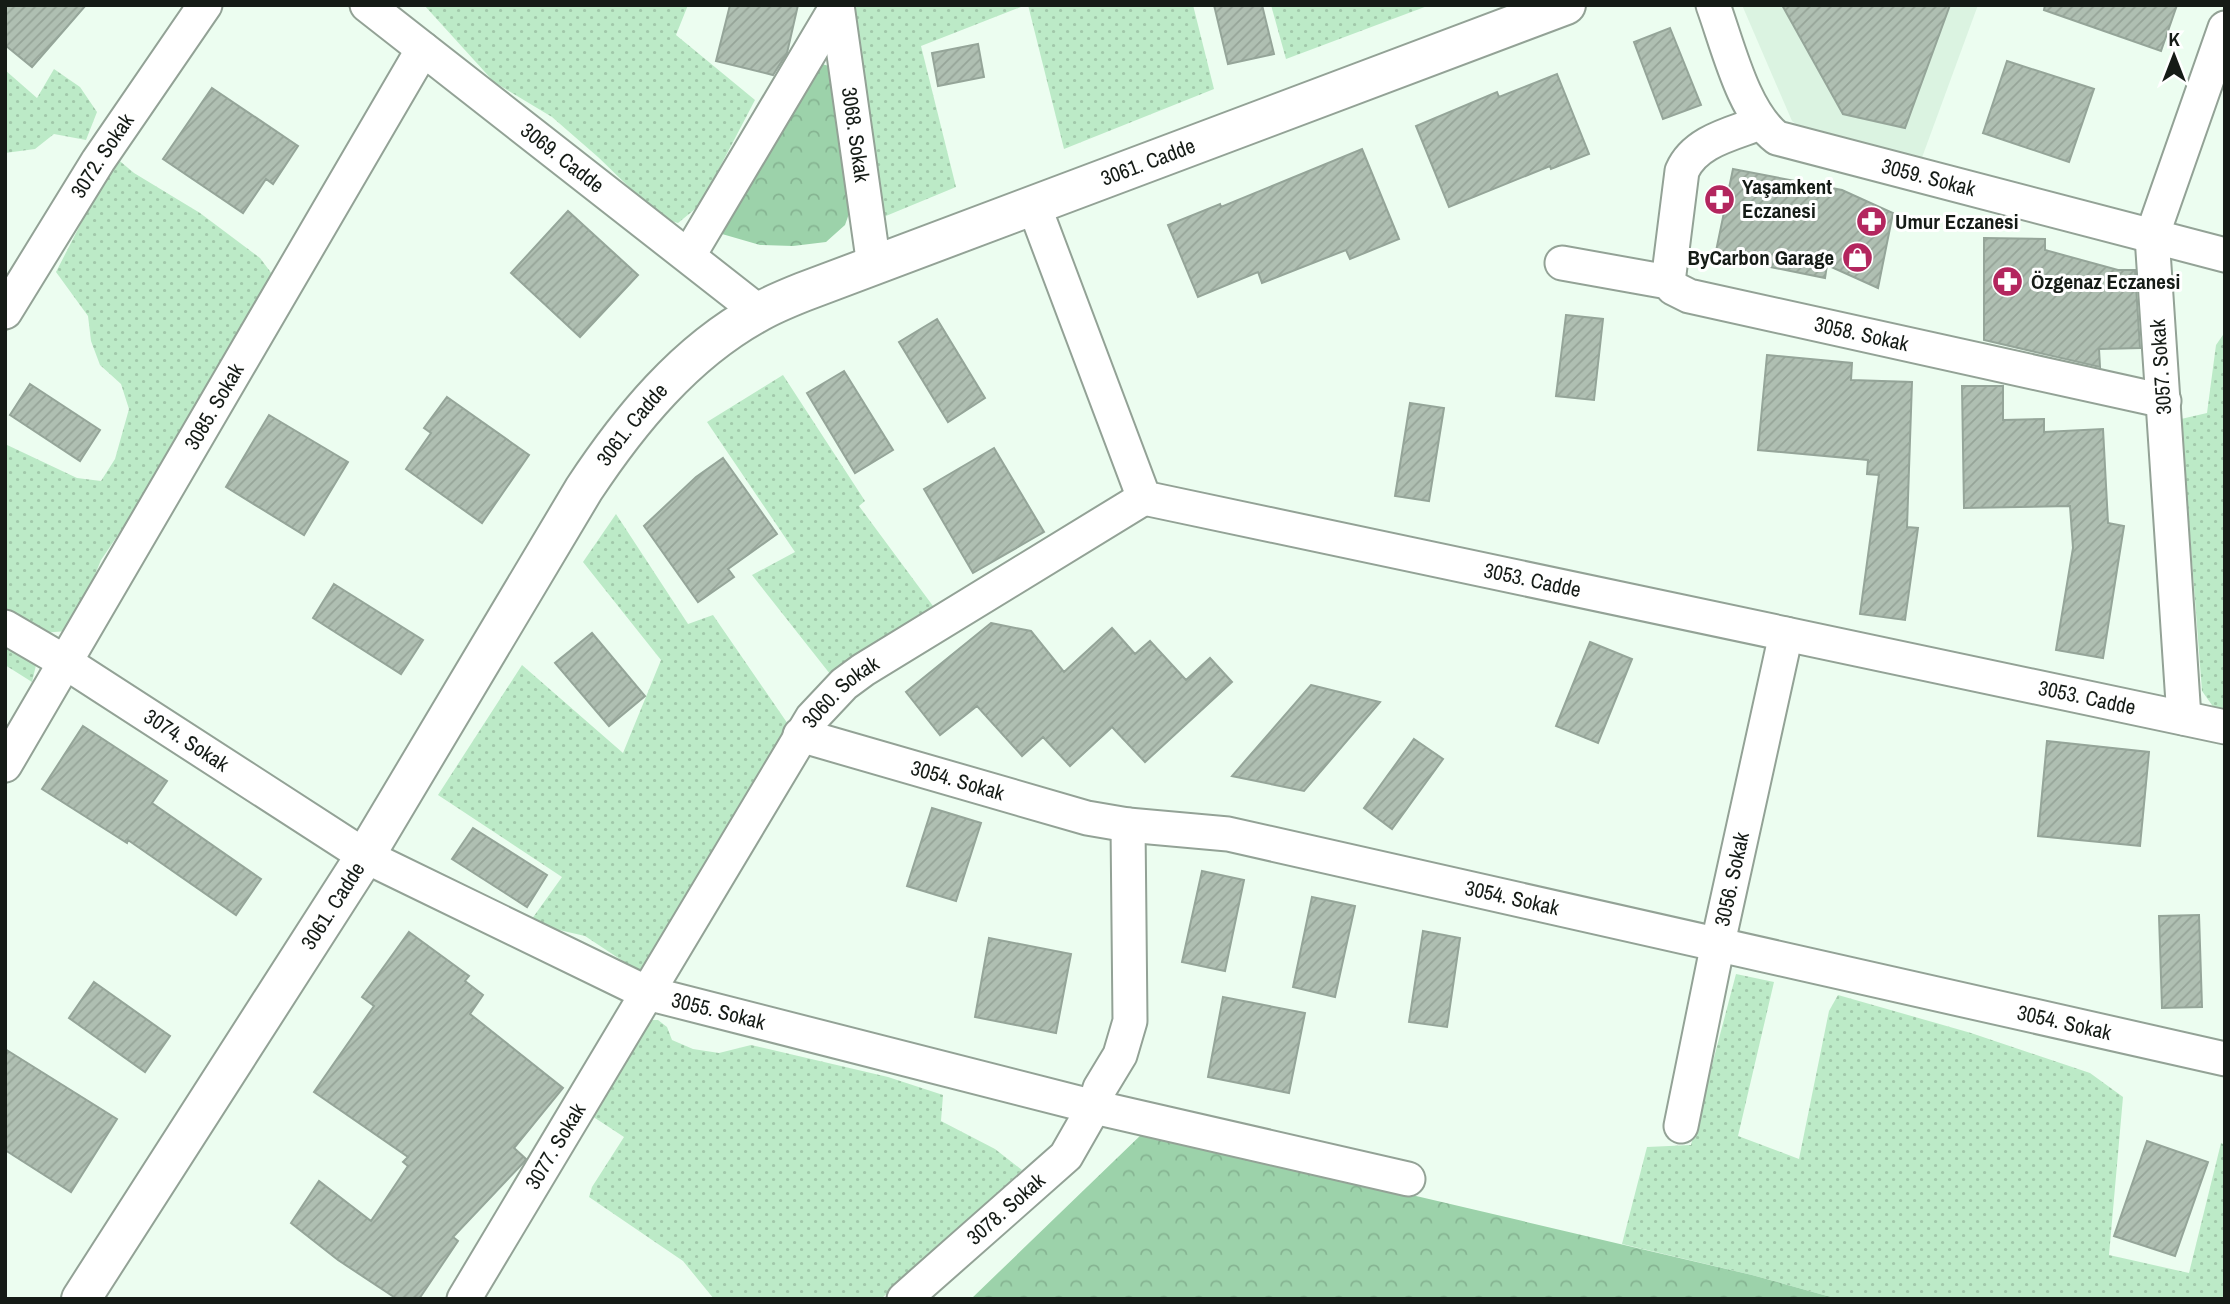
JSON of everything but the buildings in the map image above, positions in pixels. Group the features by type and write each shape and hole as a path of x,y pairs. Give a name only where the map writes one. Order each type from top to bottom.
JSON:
{"street":[{"name":"3072. Sokak","path":"5,312 98,161 205,5"},
{"name":"3069. Cadde","path":"367,5 759,312"},
{"path":"1668,282 1682,171 1686,162 1692,153 1702,146 1760,122 1747,97 1713,5"},
{"path":"689,255 837,6"},
{"name":"3068. Sokak","path":"837,6 874,266"},
{"name":"3061. Cadde","path":"81,1299 365,856 584,489 606,456 657,395 691,360 759,312 803,292 1557,7"},
{"name":"3057. Sokak","path":"2184,718 2152,236 2225,28"},
{"name":"3085. Sokak","path":"5,765 424,49"},
{"name":"3059. Sokak","path":"1760,122 1777,138 2225,255"},
{"path":"1034,206 1144,498"},
{"name":"3058. Sokak","path":"1562,262 1668,282 1673,288 1689,296 2164,401"},
{"name":"3053. Cadde","path":"1144,498 2225,727"},
{"name":"3060. Sokak","path":"647,993 800,735 825,702 863,670 1144,498"},
{"name":"3074. Sokak","path":"5,627 65,662 365,856"},
{"name":"3056. Sokak","path":"1681,1126 1786,634"},
{"name":"3054. Sokak","path":"800,735 1055,811 1128,825 1228,834 2225,1059"},
{"name":"3078. Sokak","path":"904,1299 1066,1156 1094,1107 1100,1088 1121,1055 1130,1021 1128,825"},
{"name":"3055. Sokak","path":"365,856 647,993 1094,1107 1408,1179"},
{"name":"3077. Sokak","path":"464,1299 647,993"}],"shaded area":[{"path":"1742,5 1978,5 1920,163 1811,136 1792,121"}],"green space":[{"path":"424,5 688,5 676,35 755,100 700,205 678,223 661,218 552,117 494,82"},
{"path":"850,5 1026,5 921,46 956,187 881,218"},
{"path":"1028,5 1193,5 1214,89 1064,149"},
{"path":"1271,5 1430,5 1286,59"},
{"path":"822,64 829,66 851,208 845,225 826,242 793,246 760,245 722,234"},
{"path":"54,69 80,87 97,112 86,140 54,134 35,149 5,153 5,70 37,98"},
{"path":"115,157 134,173 200,213 260,258 275,278 143,498 101,560 81,609 67,631 42,633 5,617 5,444 77,478 101,481 115,459 129,409 121,384 100,365 91,341 88,316 56,272"},
{"path":"2225,332 2225,716 2219,715 2202,691 2181,419 2207,413 2216,345"},
{"path":"783,375 865,501 859,506 933,606 834,679 752,575 795,552 707,422"},
{"path":"616,514 688,624 713,615 790,727 641,973 585,936 529,923 562,877 438,795 522,665 623,753 661,660 583,562"},
{"path":"5,648 13,648 37,661 32,682 5,665"},
{"path":"1736,974 1774,982 1738,1136 1799,1159 1829,1011 1838,995 1971,1033 2090,1073 2123,1097 2109,1255 2189,1273 2221,1143 2225,1145 2225,1299 1838,1299 1622,1244 1647,1147 1691,1145"},
{"path":"646,1020 658,1020 667,1027 672,1040 693,1049 719,1053 751,1045 888,1077 943,1095 941,1121 995,1149 1022,1170 881,1299 714,1299 683,1261 589,1197 592,1187 624,1137 592,1116"},
{"path":"1144,1132 1752,1275 1838,1299 971,1299"}],"place":[{"name":"Yaşamkent Eczanesi","path":"1719,199"},
{"name":"Umur Eczanesi","path":"1872,222"},
{"name":"ByCarbon Garage","path":"1857,258"},
{"name":"Özgenaz Eczanesi","path":"2008,282"}]}
